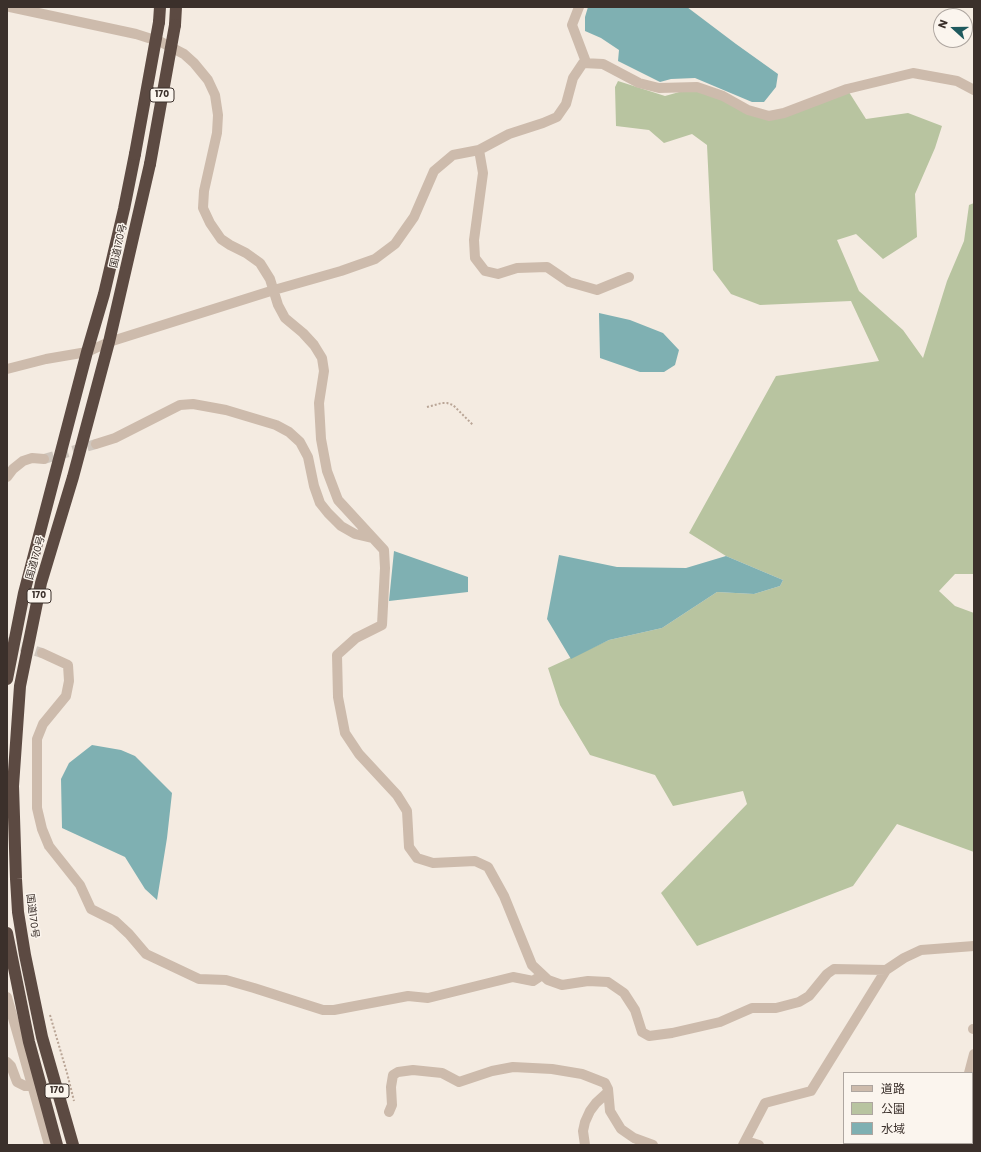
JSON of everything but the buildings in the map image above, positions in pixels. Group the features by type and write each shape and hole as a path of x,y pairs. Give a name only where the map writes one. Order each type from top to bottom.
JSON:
{"highway":[{"name":"国道170号","path":"7,679 24,593 87,352 104,294 124,210 159,22 160,7"},
{"name":"国道170号","path":"73,1145 42,1037 25,955 18,912 13,786 20,686 41,583 73,477 109,342 150,164 175,25 176,7"},
{"name":"170","path":"7,933 29,1042 57,1145"}],"street":[{"path":"10,7 136,34 161,42 184,54 194,63 208,80 215,95 218,115 217,133 204,191 203,208 210,223 221,239 260,263 270,280 278,305 285,318 303,333 314,345 322,358 324,371 319,403 322,439 327,471 338,500 384,550 385,568 382,625 356,638 337,655 338,698 345,733 359,754 397,795 407,812 409,847 417,858 433,863 475,861 488,867 504,896 532,965 548,980 562,985 588,981 608,982 624,992 635,1010 642,1032 650,1036 672,1033 720,1022 752,1008 776,1008 799,1002 809,996 827,974 834,969 886,970"},
{"path":"7,369 46,359 87,352 109,342 274,290 341,271 375,259 394,244 414,217 434,171 453,155 479,150 508,134 557,117 566,104 573,78 583,63 586,62 572,25 578,7"},
{"path":"583,63 603,64 640,83 659,88 697,87 723,96 748,110 769,116 784,113 847,89 913,73 956,81 974,90"},
{"path":"479,150 483,173 474,246 475,258 485,271 498,274 517,268 547,267 569,282 597,290 629,277"},
{"path":"96,444 115,438 180,405 193,404 219,409 276,425 288,432 300,442 308,457 314,486 320,503 328,513 341,526 356,534 374,539"},
{"path":"7,477 22,461 32,458 44,459"},
{"path":"42,653 68,665 69,681 66,696 43,724 37,739 37,808 42,829 49,846 80,885 91,909 114,921 129,934 146,954 199,979 226,980 323,1010 334,1010 408,996 428,998 512,977 534,981 542,974"},
{"path":"759,1145 744,1143 766,1102 811,1091 886,970 904,958 921,950 974,946"},
{"path":"7,997 49,1145"},
{"path":"969,1072 974,1054"},
{"path":"7,1062 11,1066 18,1082 25,1086 32,1086"},
{"path":"389,1112 392,1105 391,1087 393,1075 398,1072 413,1070 442,1073 458,1082 492,1071 513,1067 552,1069 582,1074 605,1083 608,1092 610,1111 621,1129 634,1138 653,1145"},
{"path":"585,1145 584,1130 590,1111 608,1092"}],"path":[{"path":"427,408 442,403 453,405 473,425"},
{"path":"29,893 32,922"},
{"path":"50,1014 67,1073 74,1104"}],"green space":[{"path":"618,81 665,96 697,87 769,116 847,89 866,119 908,113 942,126 935,148 915,194 917,237 883,259 856,234 837,240 859,291 903,330 923,358 947,281 964,241 969,205 974,203 974,574 955,574 939,591 955,606 974,613 974,852 897,824 853,886 697,946 661,893 747,804 743,791 673,806 655,775 590,755 560,705 548,668 609,640 662,628 717,592 754,594 780,586 783,580 726,556 689,533 776,376 879,361 851,301 760,305 731,294 713,270 707,145 692,134 664,143 649,130 616,126 615,87"}],"water":[{"path":"588,7 687,7 778,74 776,87 764,102 752,102 695,78 671,79 660,82 618,61 619,50 601,38 585,31 585,17"},
{"path":"599,313 630,320 663,333 679,350 675,365 664,372 640,372 600,358"},
{"path":"394,551 468,577 468,592 389,601"},
{"path":"559,555 617,567 686,568 726,556 783,580 780,586 754,594 717,592 662,628 609,640 571,659 547,619"},
{"path":"92,745 121,750 135,756 172,793 167,838 157,900 145,889 125,857 62,828 61,779 69,763"}],"tunnel":[{"path":"44,459 96,444"},
{"path":"7,642 42,653"}]}
